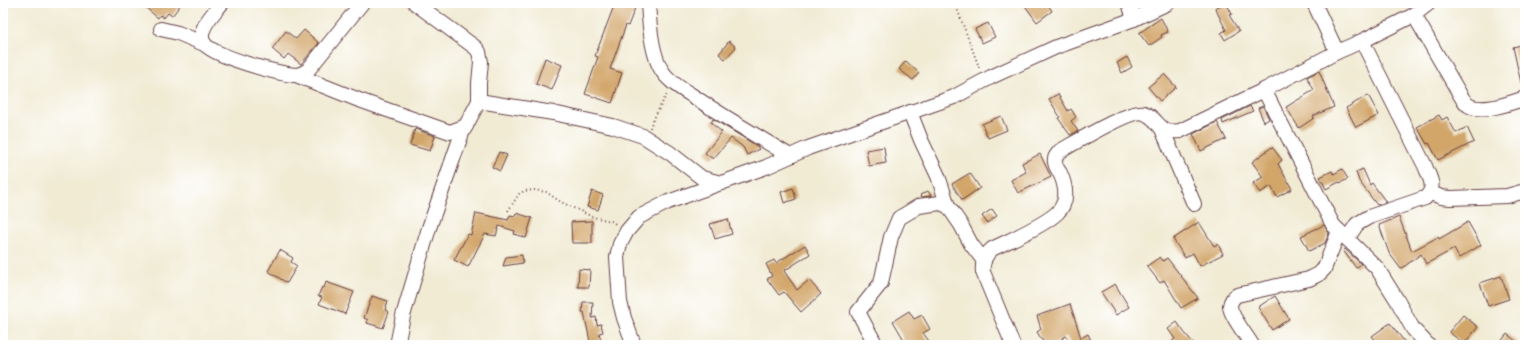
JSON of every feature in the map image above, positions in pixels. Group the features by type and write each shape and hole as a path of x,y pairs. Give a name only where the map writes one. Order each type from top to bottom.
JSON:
{"street":[{"path":"204,44 202,37 203,31 222,3"},
{"path":"296,75 302,74 308,70 362,3"},
{"path":"397,345 403,316 429,228 462,133 479,101 478,83 481,62 479,52 476,48 415,3"},
{"path":"648,3 657,60 664,74 674,83 723,116 790,156"},
{"path":"1129,3 1134,19"},
{"path":"634,345 624,318 618,278 617,257 620,244 627,231 639,217 652,209 808,148 954,97 1056,47 1134,19 1168,3"},
{"path":"1314,3 1337,52"},
{"path":"1162,129 1171,132 1180,131 1414,15 1430,3"},
{"path":"1414,15 1467,105 1474,108 1497,108 1525,98"},
{"path":"161,29 178,33 204,44 232,59 261,68 296,75 359,100 450,132 466,126"},
{"path":"1252,345 1232,313 1230,306 1232,299 1237,295 1309,279 1319,274 1343,235 1357,224 1368,217 1425,198 1431,193 1432,184 1425,166 1362,41"},
{"path":"1264,90 1333,225 1377,268 1413,329 1428,345"},
{"path":"479,101 546,112 613,126 647,139 670,153 702,178 721,183"},
{"path":"910,112 938,176 948,206 961,225 971,244 984,261"},
{"path":"1013,345 983,272 984,261 992,249 1045,222 1062,207 1066,189 1055,163 1056,156 1060,151 1124,116 1137,112 1144,113 1162,129 1194,204"},
{"path":"1431,193 1441,197 1450,198 1507,196 1525,191"},
{"path":"876,345 858,312 881,283 891,237 899,218 919,206 940,203 948,206"}],"path":[{"path":"955,3 985,81"},
{"path":"647,139 652,122 674,83"},
{"path":"508,211 519,194 524,191 534,190 546,192 561,202 593,217 611,221 627,231"}],"building":[{"path":"140,3 182,3 172,16 168,13 164,18 160,15 158,18"},
{"path":"615,3 637,3 628,26 626,25 610,69 622,73 612,103 585,94 598,57 595,56"},
{"path":"1023,3 1047,3 1052,11 1037,22"},
{"path":"1225,3 1232,14 1229,15 1239,31 1225,40 1221,33 1226,30 1215,8"},
{"path":"1161,18 1168,32 1161,35 1162,37 1149,46 1139,33"},
{"path":"988,23 995,37 982,43 975,29"},
{"path":"304,30 319,43 301,64 288,54 284,59 272,49 286,31 296,39"},
{"path":"729,41 736,47 725,59 719,54"},
{"path":"1525,44 1525,82 1521,83 1513,47"},
{"path":"1127,57 1132,67 1122,73 1117,63"},
{"path":"545,58 562,65 552,90 536,84"},
{"path":"906,61 919,73 913,80 899,69"},
{"path":"1319,71 1334,107 1313,116 1314,118 1299,128 1286,107 1314,90 1307,77"},
{"path":"1164,74 1176,87 1160,101 1148,87"},
{"path":"1058,94 1068,111 1071,109 1076,117 1071,121 1078,131 1070,135 1058,118 1060,117 1049,99"},
{"path":"1368,95 1379,115 1356,127 1346,108"},
{"path":"1250,106 1253,111 1223,124 1222,120"},
{"path":"1263,106 1269,119 1264,122 1258,108"},
{"path":"1439,115 1442,120 1447,117 1456,133 1467,127 1474,142 1438,160 1429,143 1427,144 1417,127"},
{"path":"1001,116 1007,130 988,138 982,124"},
{"path":"713,119 757,146 759,149 747,155 743,147 731,138 713,159 705,153 722,132 711,123"},
{"path":"1217,122 1226,139 1201,151 1193,134"},
{"path":"415,129 435,136 430,151 410,145"},
{"path":"884,147 886,163 869,166 866,150"},
{"path":"1272,147 1282,160 1278,164 1292,189 1277,197 1271,186 1260,193 1253,183 1263,177 1252,162"},
{"path":"499,152 507,155 500,171 492,167"},
{"path":"1040,154 1051,177 1018,193 1011,180 1026,172 1022,163"},
{"path":"1342,169 1348,179 1326,189 1320,177 1332,171 1334,174"},
{"path":"1363,169 1370,185 1372,183 1386,202 1377,205 1359,181 1356,172"},
{"path":"970,173 980,188 962,200 952,184"},
{"path":"793,188 796,199 784,203 781,192"},
{"path":"592,191 603,195 598,210 587,207"},
{"path":"928,191 931,196 922,197 920,195"},
{"path":"992,209 997,216 987,223 982,216"},
{"path":"476,213 508,220 510,215 515,216 516,213 532,218 526,238 514,234 515,231 499,226 496,236 485,234 468,267 454,260 468,234 471,235"},
{"path":"1399,217 1412,251 1438,237 1439,239 1468,222 1481,245 1459,258 1454,249 1426,264 1421,254 1401,269 1389,253 1379,225"},
{"path":"728,219 732,234 715,239 710,224"},
{"path":"592,221 592,243 572,243 571,222"},
{"path":"1199,222 1214,246 1218,244 1223,254 1200,266 1193,253 1185,258 1173,239"},
{"path":"1324,225 1329,234 1325,243 1309,251 1301,236"},
{"path":"805,245 810,254 784,271 797,290 809,280 821,294 801,312 784,292 779,295 767,279 772,276 766,264 774,260 776,263"},
{"path":"1345,249 1361,264 1356,268 1343,250"},
{"path":"280,250 293,258 291,262 297,266 287,283 268,271"},
{"path":"522,255 523,263 503,266 506,257"},
{"path":"1160,257 1163,261 1167,258 1198,298 1181,308 1164,280 1160,283 1147,266"},
{"path":"579,269 590,270 589,287 578,287"},
{"path":"1501,276 1509,299 1488,306 1480,283"},
{"path":"326,282 354,292 345,314 319,304 322,297 318,296 322,287 324,288"},
{"path":"1115,284 1129,307 1116,315 1101,292"},
{"path":"372,296 388,301 385,310 389,312 383,328 367,323 368,320 364,318"},
{"path":"1275,296 1289,319 1272,330 1258,307"},
{"path":"583,302 593,302 592,318 596,317 597,325 601,324 603,332 599,333 601,340 590,342 584,312 582,312"},
{"path":"1070,304 1081,338 1088,334 1093,345 1067,345 1070,343 1066,336 1053,345 1045,345 1037,332 1041,329 1037,316"},
{"path":"909,311 914,319 922,315 930,329 923,333 932,345 907,345 893,321"},
{"path":"1463,315 1478,327 1464,344 1449,332"},
{"path":"1177,322 1195,345 1167,345 1175,339 1168,329"},
{"path":"1390,323 1407,345 1379,345 1372,336"},
{"path":"1507,334 1521,345 1498,345"}]}
